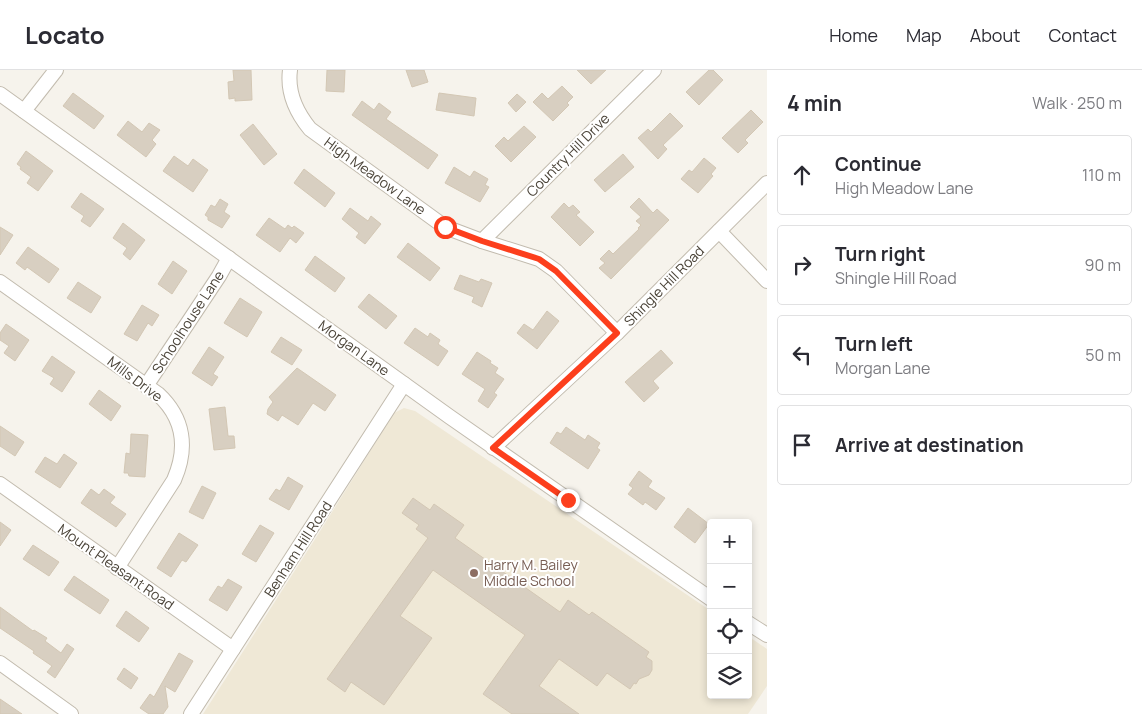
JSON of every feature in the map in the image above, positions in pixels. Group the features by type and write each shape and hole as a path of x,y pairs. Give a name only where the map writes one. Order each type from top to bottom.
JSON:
{"street":[{"path":"24,111 56,70"},
{"name":"High Meadow Lane","path":"290,70 290,92 292,99 301,118 310,129 445,227 539,259 556,271 617,333"},
{"name":"Country Hill Drive","path":"482,241 654,70"},
{"name":"Morgan Lane","path":"0,94 493,448 707,596"},
{"name":"Shingle Hill Road","path":"493,448 617,333 767,183"},
{"path":"719,231 767,281"},
{"name":"Schoolhouse Lane","path":"146,386 229,258"},
{"name":"Mills Drive","path":"0,282 164,400 178,422 181,433 182,457 179,469 174,480 117,568"},
{"name":"Benham Hill Road","path":"190,714 234,650 404,384"},
{"name":"Mount Pleasant Road","path":"0,484 234,650"},
{"path":"752,626 767,635"},
{"path":"0,663 71,714"}],"shaded area":[{"name":"Harry M. Bailey Middle School","path":"404,408 415,411 707,608 707,699 752,699 752,639 767,649 767,686 748,714 203,714 394,413"}],"building":[{"path":"233,70 251,70 252,100 235,101 235,98 229,99 228,82 234,81"},
{"path":"327,70 345,70 344,92 326,91"},
{"path":"406,70 424,70 428,82 412,87"},
{"path":"577,70 606,70 591,84"},
{"path":"709,70 713,70 723,80 699,105 686,92"},
{"path":"562,86 573,97 567,103 569,105 553,121 533,102 542,93 548,99"},
{"path":"73,93 104,116 94,129 63,106"},
{"path":"439,93 476,98 474,116 436,110"},
{"path":"517,94 526,102 516,112 508,103"},
{"path":"362,101 374,110 379,103 391,112 386,119 438,155 428,169 352,115"},
{"path":"751,110 763,122 745,140 748,143 738,153 722,138"},
{"path":"670,113 683,126 663,145 667,149 658,159 638,138 648,129 651,132"},
{"path":"128,121 142,132 149,123 160,130 152,140 156,144 146,157 117,135"},
{"path":"253,124 277,154 264,165 240,135"},
{"path":"524,126 536,137 511,162 495,146 504,137 508,141"},
{"path":"26,151 53,171 38,191 27,183 31,177 20,169 21,167 17,164"},
{"path":"623,154 634,167 605,192 594,180"},
{"path":"174,156 188,166 193,159 208,170 193,192 163,171"},
{"path":"704,158 716,168 711,174 713,176 698,193 681,179 689,170 692,172"},
{"path":"454,167 470,177 474,171 488,179 485,185 489,187 480,202 445,183"},
{"path":"304,169 335,193 325,207 294,183"},
{"path":"81,193 104,209 90,227 81,221 84,216 71,207"},
{"path":"639,198 653,213 657,209 669,220 611,279 599,268 605,263 600,259 609,250 613,254 639,229 641,225 636,221 641,217 630,207"},
{"path":"220,199 228,204 224,212 230,216 222,228 208,220 208,217 205,215 211,205 215,207"},
{"path":"564,203 569,208 573,205 580,212 576,215 594,232 580,246 551,217"},
{"path":"350,208 368,221 371,216 381,224 365,244 356,237 359,233 342,219"},
{"path":"269,218 285,229 288,225 292,228 294,226 304,233 296,243 290,238 280,252 256,235"},
{"path":"123,223 145,240 130,260 123,254 127,248 113,238"},
{"path":"0,227 13,235 0,255"},
{"path":"408,243 440,268 430,281 397,257"},
{"path":"28,247 59,269 49,283 27,267 25,270 16,263"},
{"path":"315,256 345,278 335,292 305,270"},
{"path":"173,261 187,271 172,294 158,284"},
{"path":"460,275 479,282 481,279 492,283 482,307 472,302 474,297 454,289"},
{"path":"78,282 101,297 91,313 67,298"},
{"path":"369,294 397,316 386,329 358,307"},
{"path":"240,298 262,312 247,337 224,323"},
{"path":"142,305 159,315 152,326 148,323 137,341 124,334"},
{"path":"547,311 559,321 537,349 517,333 524,324 533,330"},
{"path":"6,324 29,340 15,361 4,353 9,346 0,340 0,333"},
{"path":"415,328 428,337 430,333 440,340 438,344 448,351 438,366 404,343"},
{"path":"281,337 302,350 292,365 271,352"},
{"path":"209,347 224,357 213,374 218,377 212,386 192,373"},
{"path":"661,350 673,363 653,381 659,388 644,402 625,382"},
{"path":"477,352 498,368 495,373 504,379 494,393 497,395 488,408 478,401 485,389 462,374"},
{"path":"52,356 75,372 62,392 50,384 54,378 42,371"},
{"path":"297,368 336,395 325,411 313,403 298,425 282,415 278,421 267,414 273,402 269,397"},
{"path":"99,390 121,406 111,421 89,404"},
{"path":"225,407 228,436 234,436 235,448 214,450 209,409"},
{"path":"0,426 24,442 15,456 0,446"},
{"path":"566,427 585,440 588,435 600,443 597,448 600,450 588,469 550,443 557,432 561,434"},
{"path":"131,434 148,435 145,477 129,476 128,473 124,473 126,453 130,454"},
{"path":"64,454 77,463 60,488 35,472 45,457 57,464"},
{"path":"639,471 652,481 648,487 665,498 656,510 645,502 643,505 628,494 633,488 629,485"},
{"path":"288,477 303,486 289,510 269,499 276,489 280,491"},
{"path":"202,486 216,493 203,519 189,512"},
{"path":"91,489 99,495 104,489 115,497 110,503 126,514 116,527 81,503"},
{"path":"413,498 430,510 434,504 464,525 455,538 560,612 568,600 589,615 592,612 649,652 646,657 652,661 652,670 649,675 639,679 630,689 607,673 597,686 559,659 539,686 579,714 512,714 483,694 525,635 433,570 400,616 432,638 384,705 351,682 345,692 327,679 428,538 416,529 419,525 402,513"},
{"path":"688,508 707,522 707,527 695,543 674,527"},
{"path":"0,522 11,530 0,546"},
{"path":"260,525 274,533 256,562 242,554"},
{"path":"179,533 198,545 186,562 182,560 171,577 157,568"},
{"path":"33,545 59,562 49,576 23,559"},
{"path":"74,576 109,600 100,614 64,590"},
{"path":"228,579 242,587 227,611 209,600 218,586 222,588"},
{"path":"0,607 33,631 47,638 45,641 61,653 67,644 74,649 55,678 47,672 52,666 0,628"},
{"path":"126,611 149,628 139,642 116,626"},
{"path":"179,653 193,661 175,692 165,686 168,707 163,714 149,714 140,708 150,694 154,697"},
{"path":"124,668 138,678 131,689 117,679"},
{"path":"0,699 22,714 0,714"}],"place":[{"name":"Harry M. Bailey Middle School","path":"474,573"}],"route":[{"path":"445,227 539,259 556,271 617,333 493,448 568,500"}]}
